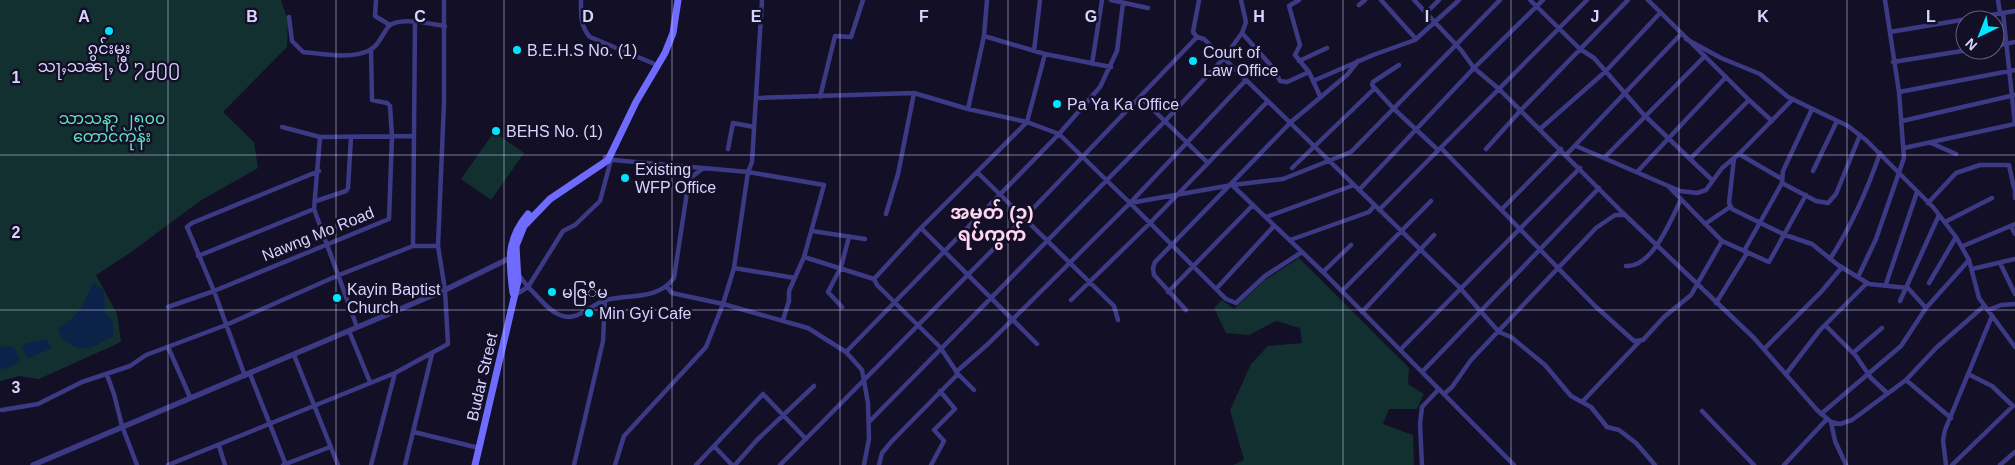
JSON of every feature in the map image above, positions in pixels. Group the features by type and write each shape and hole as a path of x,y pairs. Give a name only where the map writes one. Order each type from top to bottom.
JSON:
{"main road":[{"path":"514,296 514,256 518,238 534,215 550,198 608,159 655,65 670,30 673,0"},
{"path":"655,65 665,53 673,33 678,0"},
{"path":"514,256 518,274 514,296"},
{"name":"Budar Street","path":"476,465 514,296"}],"street":[{"path":"376,0 375,16 390,25"},
{"path":"168,465 395,373 448,344 445,290 438,246 445,26 444,0"},
{"path":"581,0 581,22 584,31 590,37 655,65"},
{"path":"615,465 624,436 706,346 723,304 734,268 748,172 752,162 762,0"},
{"path":"820,97 834,36 851,37 863,0"},
{"path":"968,109 984,36 987,0"},
{"path":"1034,51 1040,0"},
{"path":"1092,64 1102,0"},
{"path":"1111,0 1148,8"},
{"path":"1199,0 1193,32 1197,37 1204,40 1224,58 1460,288 1482,310 1499,332 1511,337 1545,365 1571,396 1591,407 1607,428 1619,430 1636,443 1655,465"},
{"path":"869,422 940,347 992,298 1165,121 1224,58 1242,33 1246,22 1241,0"},
{"path":"1299,0 1288,6 1300,45 1295,53 1299,61 1309,72 1320,96"},
{"path":"1358,5 1365,0"},
{"path":"1382,0 1416,38"},
{"path":"1414,0 1456,45 1474,68 1499,88 1625,215 1698,283 1764,350 1829,421 1840,424 1852,420 1906,380 1936,348 1986,308 2015,304"},
{"path":"1426,13 1439,0"},
{"path":"1313,81 1416,38 1459,0"},
{"path":"1130,203 1232,185 1283,179 1351,152 1500,0"},
{"path":"1530,0 1580,49 1594,58 1668,139 1712,180"},
{"path":"1359,190 1474,68 1543,0"},
{"path":"1379,210 1587,0"},
{"path":"1486,149 1520,110 1628,0"},
{"path":"1648,0 1772,121"},
{"path":"1858,277 1876,239 1904,158 1899,92 1885,0"},
{"path":"846,352 1059,134 1100,87 1117,51 1123,3"},
{"path":"1540,129 1606,71 1660,13"},
{"path":"289,17 292,41 303,52 360,54 371,50 390,25 402,21 445,26"},
{"path":"1890,32 1955,21"},
{"path":"413,246 415,22"},
{"path":"1242,33 1274,69 1280,81 1287,82 1309,72"},
{"path":"1566,155 1681,34"},
{"path":"984,36 1045,54 1111,67"},
{"path":"1904,148 2015,124 2005,36"},
{"path":"780,465 864,378 968,276 1141,98 1197,37"},
{"path":"1686,39 1721,58 1760,74 1792,99 1837,121 1860,135 1880,153 1939,215 1963,246 1972,269 1979,298 2015,346"},
{"path":"2006,44 2015,42"},
{"path":"1299,61 1328,48"},
{"name":"Nawng Mo Road","path":"168,307 214,291 326,243 386,220 390,216 392,136 389,104 375,102 371,97 373,81 371,50"},
{"path":"1893,62 1955,52"},
{"path":"874,279 921,228 1027,122 1045,54"},
{"path":"1604,158 1705,56"},
{"path":"1186,310 1154,275 1153,268 1155,262 1232,185 1290,122 1347,75 1358,61"},
{"path":"1399,65 1373,82 1374,88 1416,130 1440,149 1627,336 1639,342"},
{"path":"1899,92 2015,70"},
{"path":"1637,172 1726,77"},
{"path":"879,465 882,453 892,441 1012,318 1130,203 1246,80"},
{"path":"1292,168 1374,88"},
{"path":"756,98 914,93 968,109 1027,122 1059,134 1194,265 1226,299 1236,303 1265,276 1302,252"},
{"path":"886,214 898,174 914,93"},
{"path":"1902,121 2013,96"},
{"path":"1141,98 1208,163"},
{"path":"1576,146 1680,191 1697,193 1706,190 1712,180 1792,99"},
{"path":"1690,159 1749,100"},
{"path":"1071,300 1150,224 1268,101"},
{"path":"1716,303 1746,252 1782,181 1812,109"},
{"path":"1813,171 1837,121"},
{"path":"728,149 733,123 754,127"},
{"path":"282,127 320,137 414,136"},
{"path":"1739,154 1816,201 1828,203 1833,198 1860,135"},
{"path":"316,201 346,191 348,188 351,136"},
{"path":"320,137 319,171 314,209 357,327"},
{"path":"1930,143 1956,154"},
{"path":"1502,210 1561,149"},
{"path":"1830,259 1862,203 1880,153"},
{"path":"1730,207 1734,158"},
{"path":"514,296 528,286 563,231 575,225 600,201 608,159 748,172 824,185 804,257 789,291 789,301 784,320"},
{"path":"1928,203 1956,173 1980,165 2015,164"},
{"path":"2009,165 2015,188 2015,198"},
{"path":"518,274 548,308 561,316 576,316 605,300 650,294 668,287 674,278 689,179 680,166"},
{"path":"1400,350 1580,168"},
{"path":"689,179 702,169"},
{"path":"319,171 192,223 187,227 285,465 330,446"},
{"path":"978,173 1114,306 1118,320"},
{"path":"1232,185 1342,291 1514,465"},
{"path":"1266,217 1354,185"},
{"path":"1668,185 1722,241 1769,262 1806,195"},
{"path":"1422,372 1599,188"},
{"path":"1886,284 1918,192"},
{"path":"1945,222 1992,198"},
{"path":"1626,266 1634,267 1640,264 1656,245 1681,200"},
{"path":"1342,291 1431,201"},
{"path":"1290,240 1369,212 1375,205"},
{"path":"1168,292 1253,206"},
{"path":"1730,207 1785,235 1812,244 1830,259 1867,283 1908,288 1926,308"},
{"path":"1705,224 1730,207"},
{"path":"198,256 314,209"},
{"path":"1444,394 1452,387 1471,360 1607,219 1615,215 1625,215"},
{"path":"1900,301 1908,288 1939,215"},
{"path":"1963,246 2013,225 2015,234"},
{"path":"1216,289 1274,226"},
{"path":"921,228 1037,344"},
{"path":"812,231 865,239"},
{"path":"1362,312 1434,236"},
{"path":"842,307 828,292 841,267 849,237"},
{"path":"1930,283 1956,237"},
{"path":"1582,402 1639,342 1653,332 1664,317 1686,301 1722,241"},
{"path":"1322,272 1351,245"},
{"path":"2,410 38,404 101,374 107,375 130,366 146,355 226,325 339,275 413,246 438,246"},
{"path":"33,465 190,396 247,375 445,290 514,256"},
{"path":"804,257 841,267 874,279 877,285 893,302 940,347 957,373 974,390"},
{"path":"1972,269 2015,259"},
{"path":"1821,414 1901,346 1926,308 1969,260"},
{"path":"2000,264 2015,294"},
{"path":"1764,350 1842,267"},
{"path":"734,268 795,278"},
{"path":"1786,374 1825,325 1867,283"},
{"path":"668,287 672,293 723,304 808,328 846,352 862,370 864,378 869,422 864,465"},
{"path":"574,465 603,341 605,300"},
{"path":"1946,465 1943,440 1992,316"},
{"path":"1825,325 1853,353 1887,393"},
{"path":"1853,353 1882,328"},
{"path":"349,331 370,382"},
{"path":"168,347 190,396"},
{"path":"405,465 432,354"},
{"path":"294,355 338,465"},
{"path":"370,465 395,373"},
{"path":"1952,465 2013,406 1992,386 1968,374"},
{"path":"107,375 122,426 137,465"},
{"path":"1906,380 1951,418"},
{"path":"714,446 734,465 814,386"},
{"path":"1422,465 1422,407 1439,389"},
{"path":"931,465 944,441 934,430 955,409 940,391"},
{"path":"696,465 763,394 806,439"},
{"path":"1702,411 1754,465"},
{"path":"1784,465 1829,421"},
{"path":"1829,421 1835,441 1846,465"},
{"path":"414,432 479,448"},
{"path":"218,446 226,465"},
{"path":"2000,465 2015,452"}],"green space":[{"name":"သာသနာ ၂၅၀၀ တောင်ကုန်း","path":"0,0 281,0 288,21 287,47 223,112 254,142 258,168 200,201 130,253 96,275 117,314 121,342 39,379 19,376 0,381"},
{"path":"494,132 524,153 491,200 461,179"},
{"path":"1299,258 1409,368 1408,384 1424,394 1417,409 1389,409 1383,424 1413,435 1414,465 1233,465 1244,460 1230,410 1251,364 1268,346 1302,343 1300,328 1276,321 1249,335 1226,333 1214,308 1222,300 1234,309 1265,280"}],"water":[{"path":"95,283 104,292 105,314 112,319 114,336 92,347 79,348 66,341 58,329 79,311"},
{"path":"46,339 52,348 27,359 22,347 24,344"},
{"path":"10,346 15,348 20,361 11,367 0,369 0,347"}],"place":[{"name":"ၵွင်းမူး သႃႇသၼႃႇ ပီ ႒႕႐႐","path":"109,31"},
{"name":"B.E.H.S No. (1)","path":"517,50"},
{"name":"Court of Law Office","path":"1193,61"},
{"name":"Pa Ya Ka Office","path":"1057,104"},
{"name":"BEHS No. (1)","path":"496,131"},
{"name":"Existing WFP Office","path":"625,178"},
{"name":"မဇြ်ိမ","path":"552,292"},
{"name":"Kayin Baptist Church","path":"337,298"},
{"name":"Min Gyi Cafe","path":"589,313"}],"district":[{"name":"အမှတ် (၁) ရပ်ကွက်","path":"992,223"}]}
